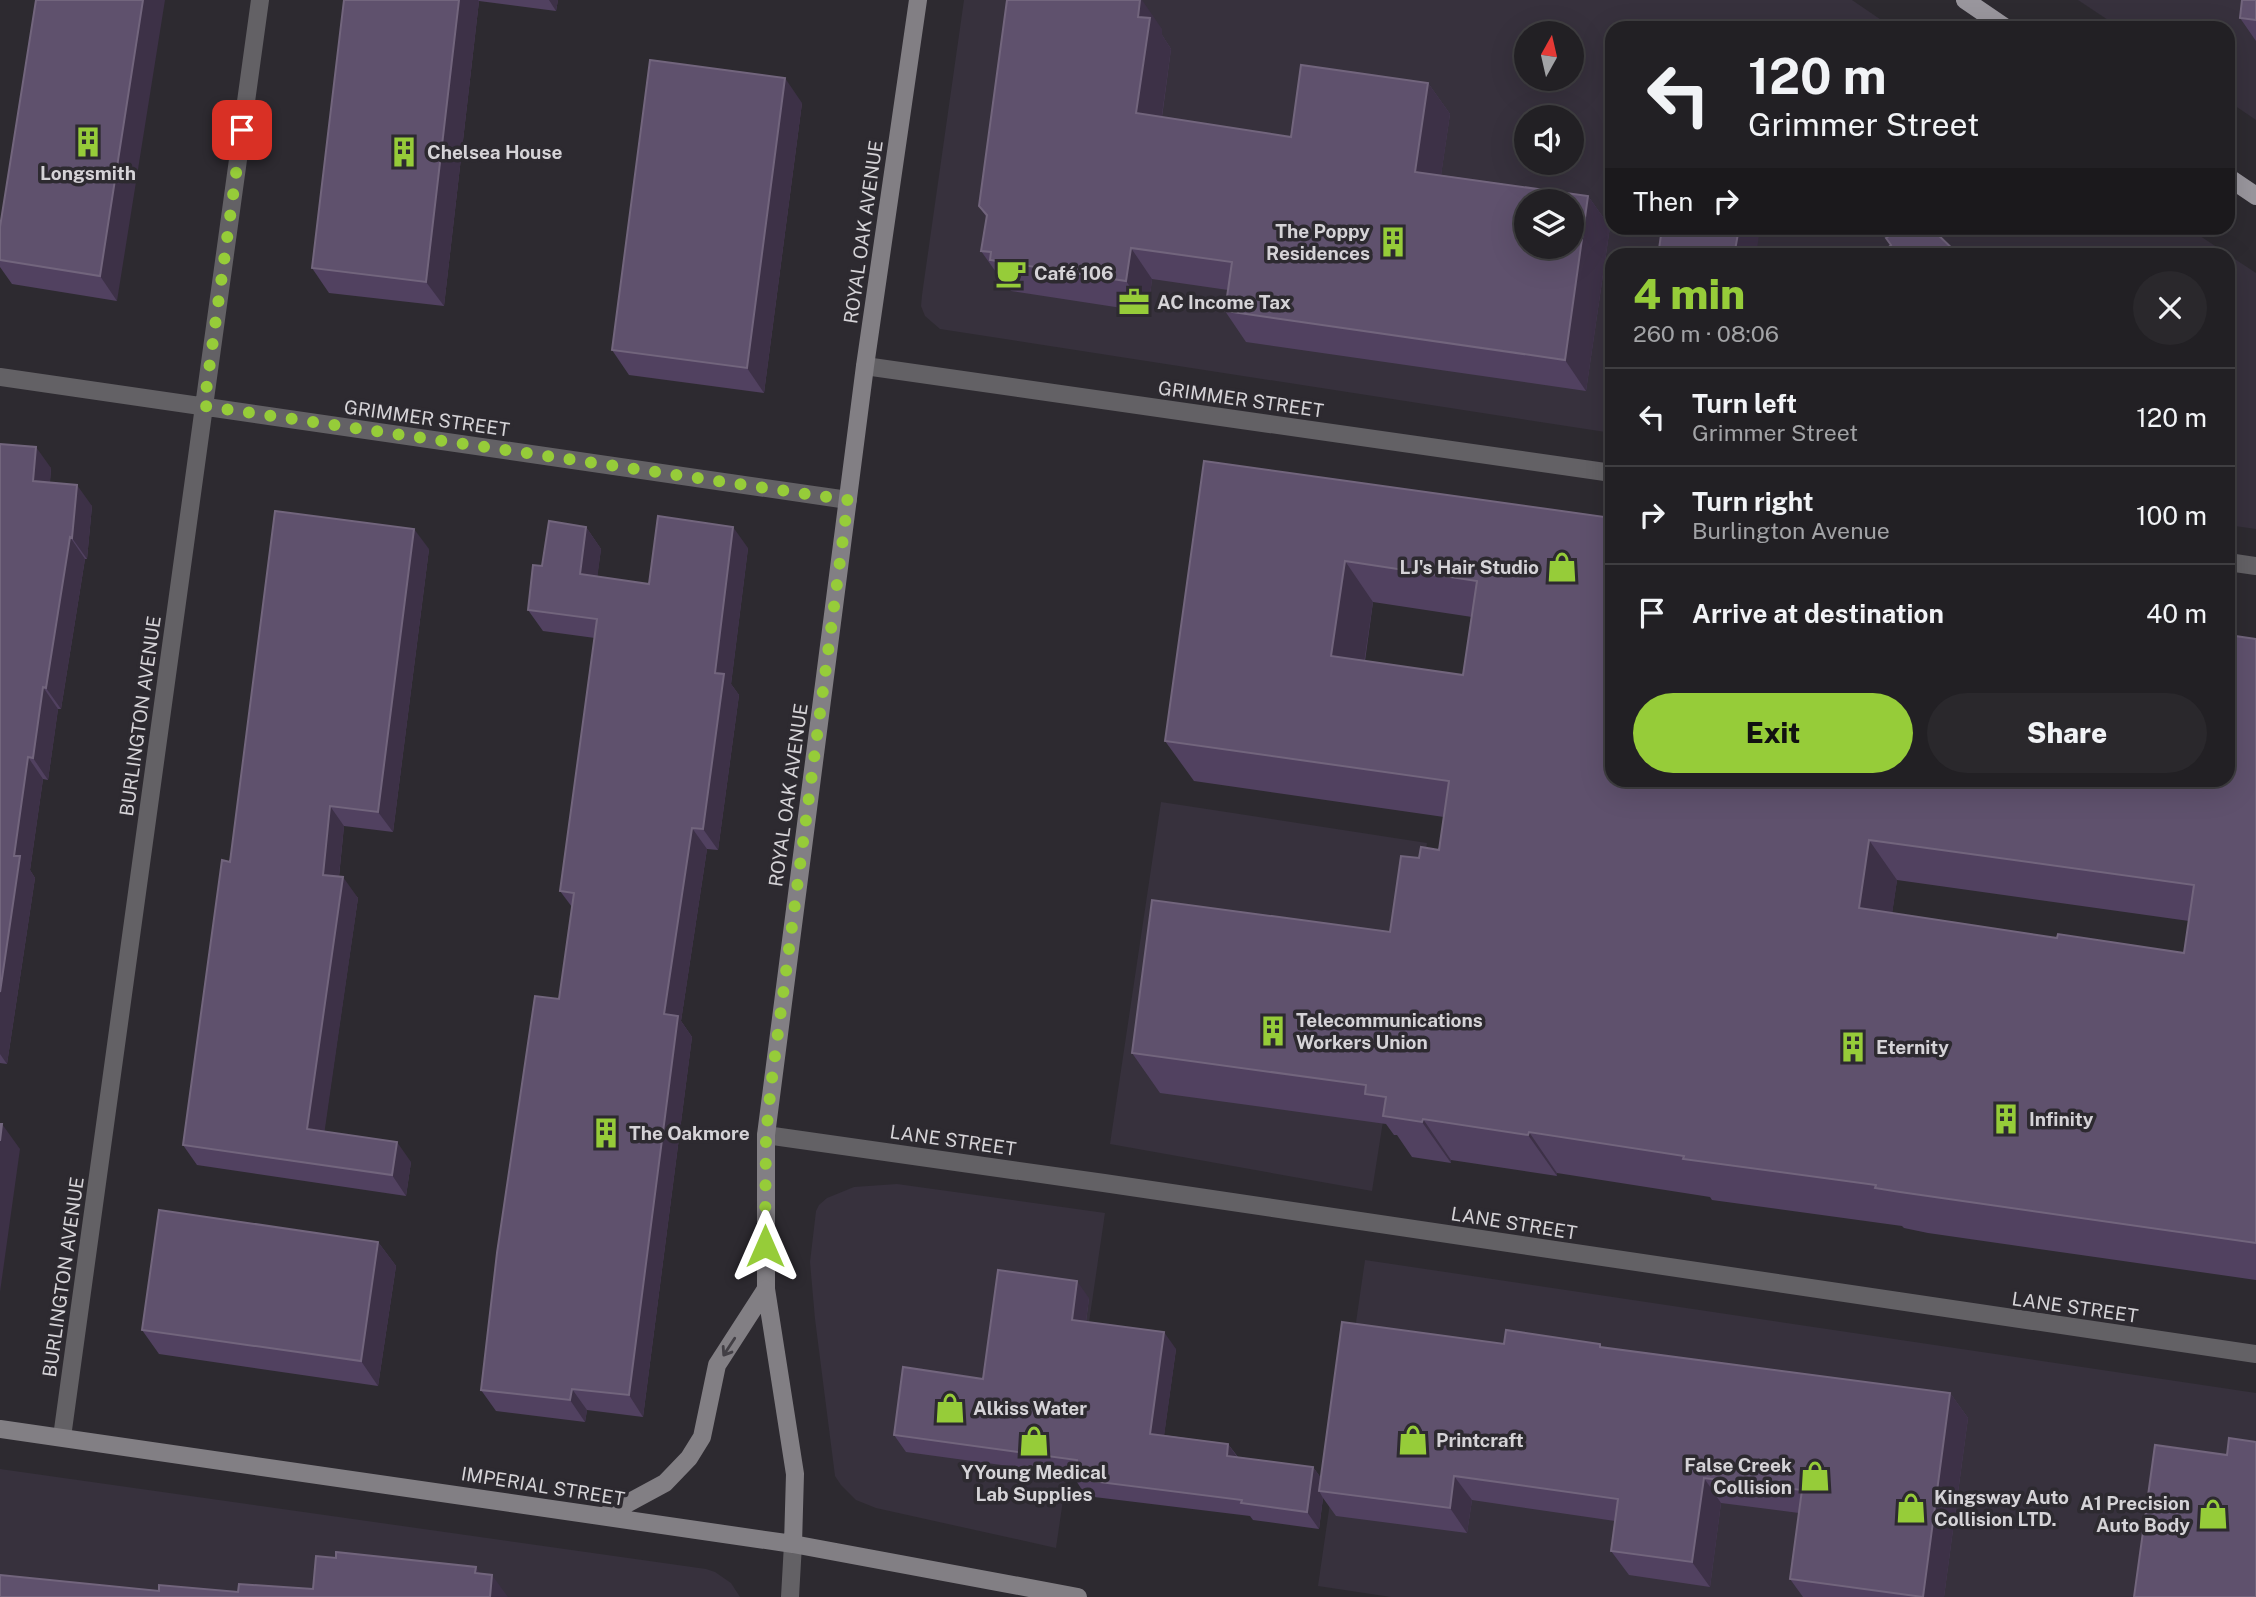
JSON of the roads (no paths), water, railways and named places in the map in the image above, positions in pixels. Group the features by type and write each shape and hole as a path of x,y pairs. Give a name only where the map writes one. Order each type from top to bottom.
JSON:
{"main road":[{"name":"ROYAL OAK AVENUE","path":"793,1544 795,1474 766,1289 766,1135 865,366 918,0"},
{"path":"1965,0 1996,21"},
{"path":"2235,182 2256,196"},
{"path":"604,1516 665,1483 689,1458 702,1437 717,1364 766,1289"},
{"name":"IMPERIAL STREET","path":"0,1429 793,1544 1078,1597"}],"street":[{"name":"BURLINGTON AVENUE","path":"62,1437 260,0"},
{"name":"GRIMMER STREET","path":"865,366 1605,472"},
{"name":"GRIMMER STREET","path":"0,377 848,500"},
{"path":"2235,563 2256,566"},
{"name":"LANE STREET","path":"766,1135 2256,1354"},
{"name":"ROYAL OAK AVENUE","path":"790,1597 793,1544"}],"place":[{"name":"Longsmith","path":"88,142"},
{"name":"Chelsea House","path":"404,152"},
{"name":"The Poppy Residences","path":"1393,242"},
{"name":"Café 106","path":"1011,273"},
{"name":"AC Income Tax","path":"1134,302"},
{"name":"LJ's Hair Studio","path":"1562,567"},
{"name":"Telecommunications Workers Union","path":"1273,1031"},
{"name":"Eternity","path":"1853,1047"},
{"name":"Infinity","path":"2006,1119"},
{"name":"The Oakmore","path":"606,1133"},
{"name":"Alkiss Water","path":"950,1408"},
{"name":"Printcraft","path":"1413,1440"},
{"name":"YYoung Medical Lab Supplies","path":"1034,1441"},
{"name":"False Creek Collision","path":"1815,1476"},
{"name":"Kingsway Auto Collision LTD.","path":"1911,1508"},
{"name":"A1 Precision Auto Body","path":"2213,1514"}]}
